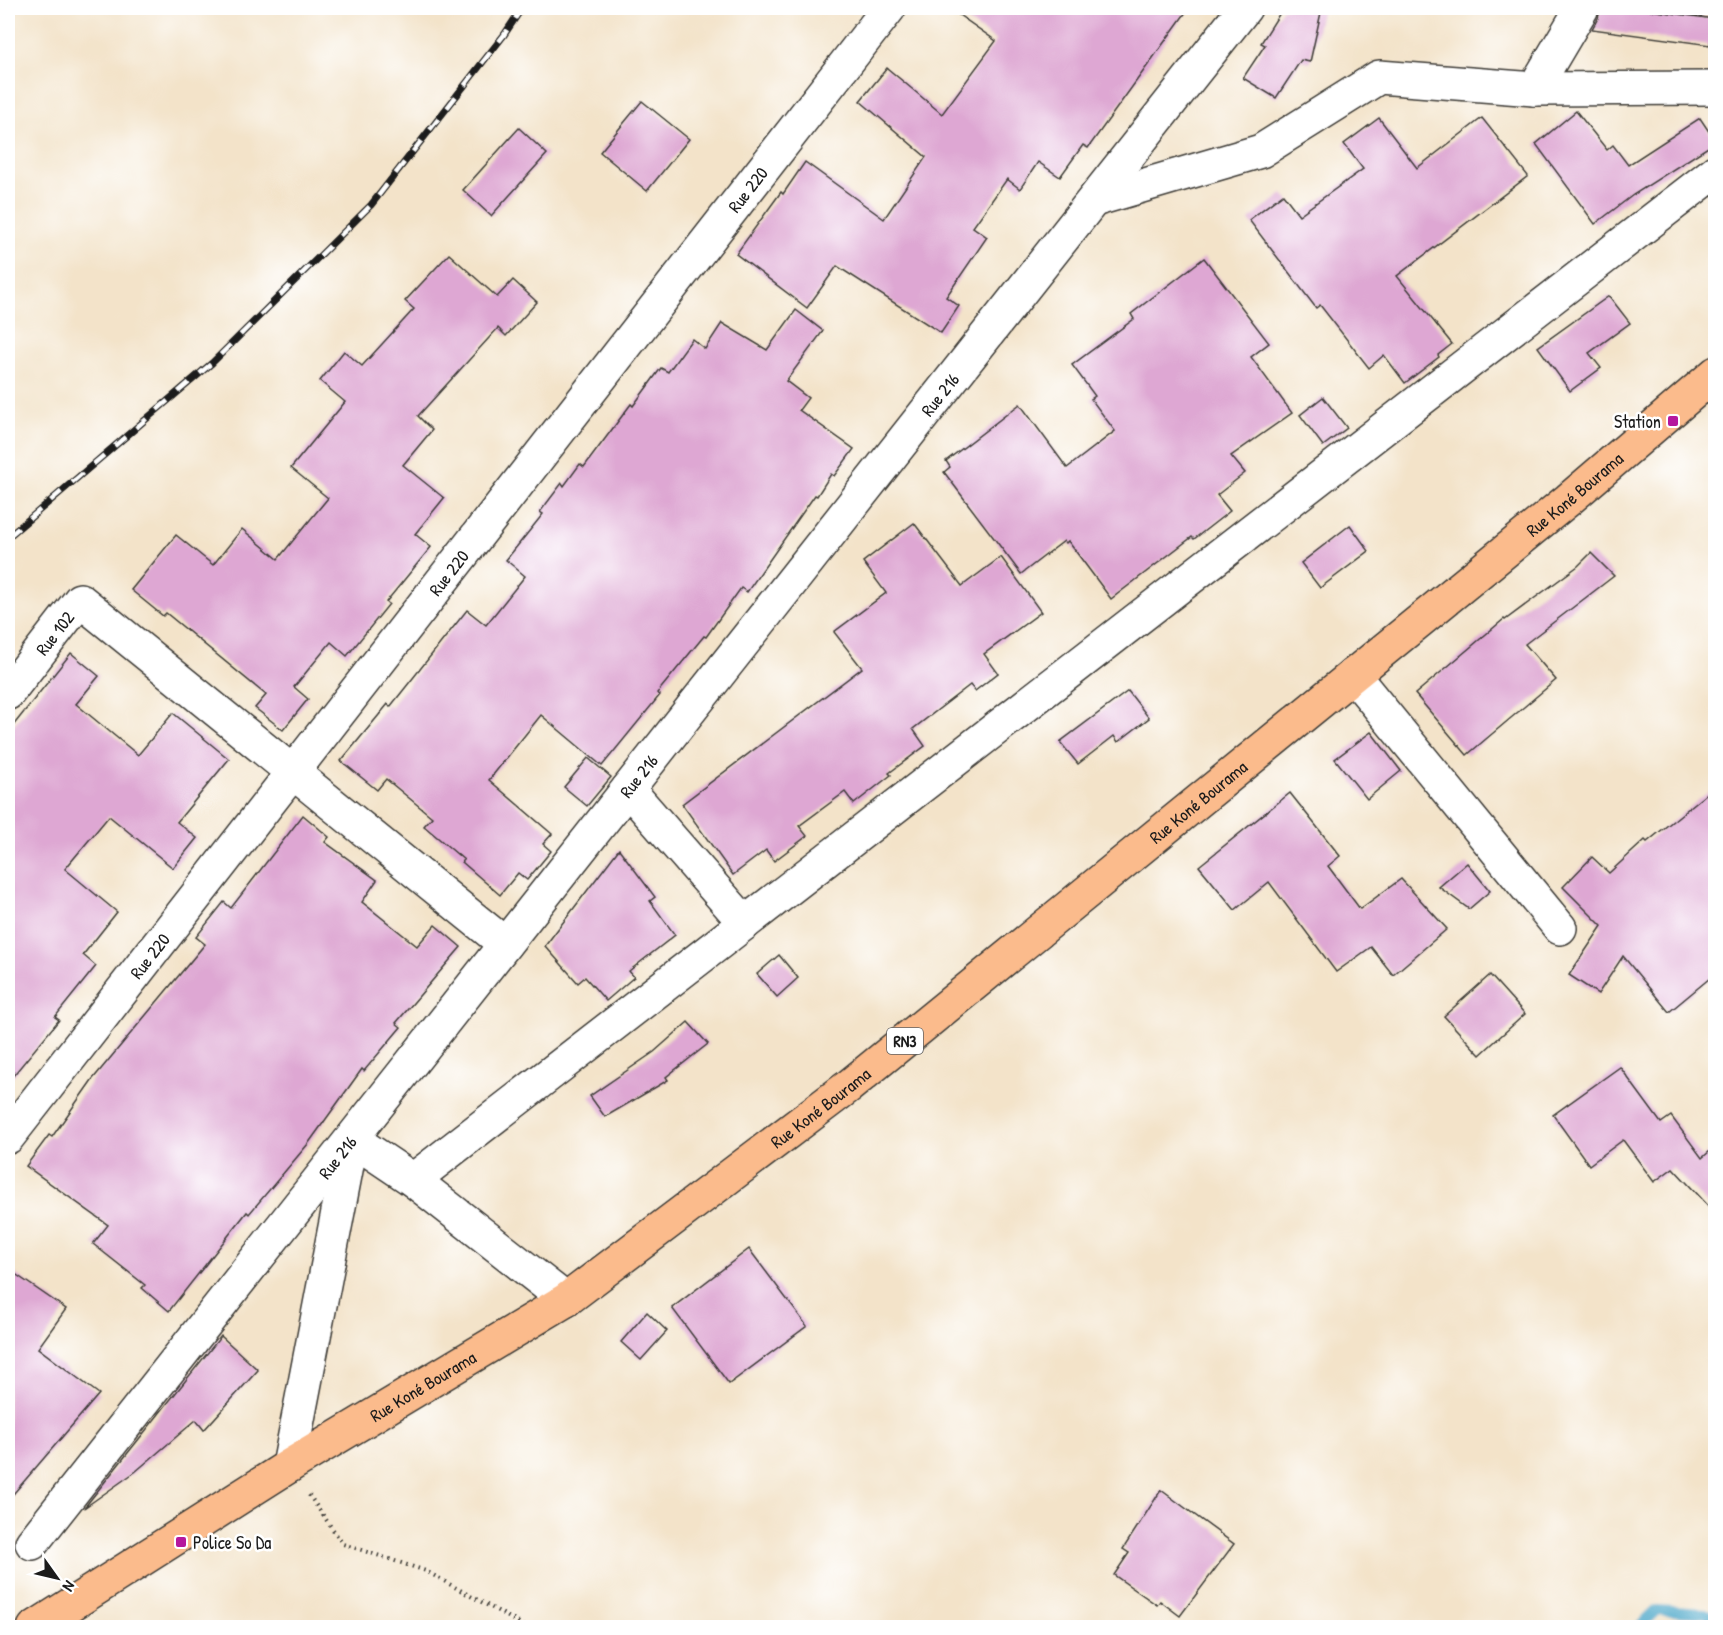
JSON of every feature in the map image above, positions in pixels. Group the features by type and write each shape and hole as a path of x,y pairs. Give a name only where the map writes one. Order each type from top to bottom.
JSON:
{"highway":[{"name":"Rue Koné Bourama","path":"34,1628 289,1467 566,1299 849,1086 1568,500 1716,373"}],"street":[{"name":"Rue 220","path":"8,1137 889,8"},
{"name":"Rue 216","path":"32,1543 1245,8"},
{"path":"1534,89 1582,8"},
{"path":"1094,200 1261,151 1379,77 1534,89 1716,88"},
{"path":"413,1180 1716,171"},
{"name":"Rue 102","path":"8,693 80,600 293,772"},
{"path":"1353,675 1560,928"},
{"path":"293,772 505,944"},
{"path":"628,789 745,923"},
{"path":"289,1467 352,1138 413,1180 566,1299"}],"path":[{"path":"289,1467 343,1544 426,1571 528,1628"}],"building":[{"path":"949,8 1189,8 1088,148 1083,145 1060,177 1038,162 1020,189 1007,179 973,227 987,237 946,297 959,306 941,333 837,266 807,308 736,254 805,162 884,219 926,157 860,101 887,68 942,114 996,41"},
{"path":"1283,8 1322,8 1310,62 1301,60 1276,98 1243,78 1265,45 1261,43"},
{"path":"1601,8 1635,8 1714,19 1710,45 1592,29"},
{"path":"642,101 689,139 647,191 600,152"},
{"path":"1576,111 1607,150 1613,145 1628,165 1700,118 1716,142 1633,195 1595,224 1536,144"},
{"path":"1379,118 1417,168 1482,118 1528,176 1397,276 1452,344 1405,383 1384,355 1369,368 1320,305 1316,308 1249,220 1283,194 1299,215 1363,169 1344,144"},
{"path":"519,128 547,154 491,216 463,190"},
{"path":"449,254 497,297 513,280 537,302 506,336 498,328 418,416 432,430 403,465 444,498 415,534 431,547 386,602 389,604 347,656 331,642 294,687 308,699 283,730 255,708 266,695 166,613 163,616 131,590 176,535 213,565 242,529 278,559 328,498 291,468 345,402 320,381 344,351 362,366 414,309 405,301"},
{"path":"1204,258 1269,343 1251,357 1292,413 1231,456 1245,473 1217,495 1230,511 1111,599 1068,541 1066,543 1064,541 1021,574 944,472 950,467 946,461 1020,404 1067,468 1115,431 1091,399 1095,396 1072,365 1134,319 1131,314"},
{"path":"1609,296 1630,323 1589,353 1601,368 1570,391 1538,347"},
{"path":"796,310 823,331 786,381 808,398 799,410 854,449 834,476 831,474 817,496 815,495 747,592 741,588 706,637 704,636 657,693 660,695 602,766 541,715 489,780 552,834 543,844 551,851 527,880 518,873 500,895 424,826 432,817 386,779 377,790 341,761 388,704 390,707 467,610 486,625 525,576 506,560 543,514 540,512 562,483 564,486 580,464 584,467 661,368 668,372 692,339 705,349 722,323 767,350"},
{"path":"1323,397 1347,428 1323,446 1300,415"},
{"path":"914,523 962,586 1001,557 1041,612 984,654 998,673 975,691 970,685 913,729 925,746 889,773 891,775 854,804 845,792 799,826 807,836 774,861 766,850 733,875 682,804 862,668 834,632 886,593 863,562"},
{"path":"1350,525 1369,551 1320,588 1301,563"},
{"path":"1591,553 1614,576 1525,644 1556,680 1467,755 1415,694 1504,619 1578,566"},
{"path":"71,653 99,676 76,704 138,755 173,713 229,759 177,822 197,838 173,868 109,816 65,869 117,912 83,955 96,966 55,1017 59,1020 8,1082 8,732"},
{"path":"1128,691 1149,718 1118,742 1114,736 1078,764 1060,742"},
{"path":"1371,732 1401,771 1367,799 1335,759"},
{"path":"588,758 611,777 587,806 564,787"},
{"path":"1716,786 1716,973 1669,1012 1623,956 1598,994 1569,975 1602,926 1563,887 1592,857 1609,873 1645,840 1647,842"},
{"path":"1290,793 1340,856 1328,866 1360,909 1401,879 1447,929 1393,975 1371,947 1336,972 1269,882 1235,910 1199,866"},
{"path":"303,815 329,837 325,842 377,880 362,902 417,946 435,925 461,947 396,1023 401,1027 364,1071 362,1069 308,1144 249,1214 247,1212 169,1311 142,1288 145,1285 93,1244 108,1225 26,1166 49,1135 52,1137 92,1080 205,944 196,937 224,902 231,908"},
{"path":"619,849 655,897 650,901 675,935 629,971 634,977 606,1001 585,977 578,983 545,946"},
{"path":"1467,863 1490,891 1469,909 1439,887"},
{"path":"779,955 798,978 777,997 757,974"},
{"path":"1490,975 1525,1014 1480,1055 1444,1016"},
{"path":"688,1022 708,1044 666,1077 668,1080 605,1117 590,1096 654,1052"},
{"path":"1620,1067 1661,1123 1671,1116 1702,1158 1716,1146 1716,1214 1673,1168 1654,1182 1623,1140 1589,1165 1553,1115"},
{"path":"749,1249 807,1326 729,1384 672,1308"},
{"path":"8,1269 66,1309 38,1348 99,1394 8,1500"},
{"path":"647,1312 667,1331 641,1360 621,1342"},
{"path":"221,1336 258,1370 204,1430 196,1420 135,1472 84,1508"},
{"path":"1161,1490 1234,1544 1180,1616 1160,1601 1157,1605 1114,1575 1129,1553 1123,1549"}],"waterway":[{"path":"1638,1628 1657,1610 1705,1613 1716,1618"}],"railway":[{"path":"8,537 212,363 371,205 504,35 522,8"}],"place":[{"name":"Station","path":"1673,421"},
{"name":"Police So Da","path":"181,1542"}]}
